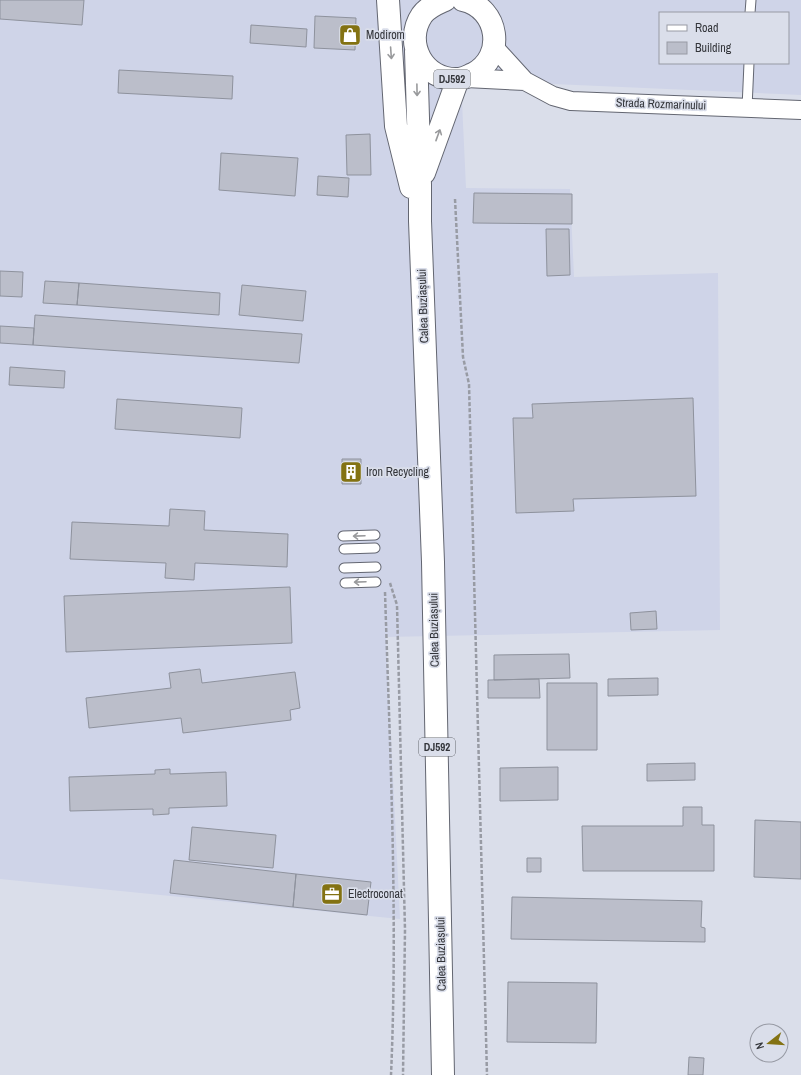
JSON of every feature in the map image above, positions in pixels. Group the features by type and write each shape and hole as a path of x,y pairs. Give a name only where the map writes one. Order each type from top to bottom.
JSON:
{"main road":[{"name":"DJ592","path":"388,0 396,126 420,221"},
{"name":"DJ592","path":"417,0 417,26"},
{"name":"DJ592","path":"445,0 432,5 423,14 417,26 414,38 416,51 422,63 432,72 444,78 462,78 479,71 489,60 494,47"},
{"path":"463,0 469,1 479,7 487,15 492,25 494,47"},
{"name":"Calea Buziașului","path":"416,51 420,221 433,562 443,1075"},
{"name":"Calea Buziașului","path":"420,185 462,78"}],"street":[{"name":"Strada Rozmarinului","path":"494,47 525,81 553,96 571,101 801,110"},
{"name":"Strada Rozmarinului","path":"462,78 525,81"}],"lane":[{"path":"750,12 751,0"},
{"path":"747,108 749,64"},
{"path":"343,536 375,535"},
{"path":"344,549 375,548"},
{"path":"344,568 376,567"},
{"path":"345,583 376,582"}],"path":[{"path":"455,199 464,357 469,384 487,1075"},
{"path":"390,582 397,604 405,930 403,1075"},
{"path":"385,590 394,930 391,1075"}],"shaded area":[{"path":"0,0 801,0 801,95 461,80 466,188 570,189 574,277 718,273 720,630 386,637 400,919 0,879"}],"building":[{"path":"0,0 84,0 82,25 0,19"},
{"path":"315,16 356,18 355,50 314,48"},
{"path":"251,25 307,29 306,47 250,43"},
{"path":"119,70 233,76 232,99 118,93"},
{"path":"370,134 371,175 347,175 346,135"},
{"path":"221,153 298,158 295,196 219,190"},
{"path":"318,176 349,178 348,197 317,195"},
{"path":"474,193 572,194 572,224 473,223"},
{"path":"546,229 569,229 570,275 547,276"},
{"path":"0,271 23,272 22,297 0,296"},
{"path":"45,281 79,283 77,305 43,303"},
{"path":"79,283 220,293 219,315 77,305"},
{"path":"242,285 306,291 303,321 239,315"},
{"path":"35,315 302,334 299,363 33,345"},
{"path":"0,326 34,328 33,345 0,343"},
{"path":"10,367 65,371 64,388 9,385"},
{"path":"693,398 696,496 573,499 574,511 516,513 513,418 533,418 532,404"},
{"path":"117,399 242,408 240,438 115,429"},
{"name":"Iron Recycling","path":"342,459 361,459 361,484 342,484"},
{"path":"170,509 205,511 204,530 288,534 287,567 195,563 194,580 165,578 166,563 70,559 72,522 169,526"},
{"path":"290,587 292,643 66,652 64,596"},
{"path":"656,611 657,629 631,630 630,613"},
{"path":"569,654 570,678 494,680 494,655"},
{"path":"200,669 202,683 295,672 300,708 290,710 291,720 183,733 181,718 89,728 86,698 171,688 169,673"},
{"path":"658,678 658,695 608,696 608,679"},
{"path":"539,679 540,698 488,698 488,680"},
{"path":"547,683 597,683 597,750 547,750"},
{"path":"695,763 695,780 647,781 647,764"},
{"path":"558,767 558,800 500,801 500,768"},
{"path":"170,769 170,774 226,772 227,806 169,808 169,814 153,815 153,809 70,811 69,777 155,774 155,770"},
{"path":"683,807 702,807 702,825 714,825 714,871 583,871 582,826 683,826"},
{"path":"755,820 801,822 801,879 754,877"},
{"path":"192,827 276,835 273,868 189,860"},
{"path":"527,858 541,858 541,872 527,872"},
{"path":"174,860 296,874 293,907 170,893"},
{"name":"Electroconat","path":"296,874 371,882 367,915 293,907"},
{"path":"512,897 702,901 701,927 705,928 705,942 511,939"},
{"path":"508,982 597,983 596,1043 507,1042"},
{"path":"689,1057 704,1058 703,1075 688,1075"}],"place":[{"name":"Modirom","path":"350,35"},
{"name":"Iron Recycling","path":"351,472"},
{"name":"Electroconat","path":"332,894"}]}
